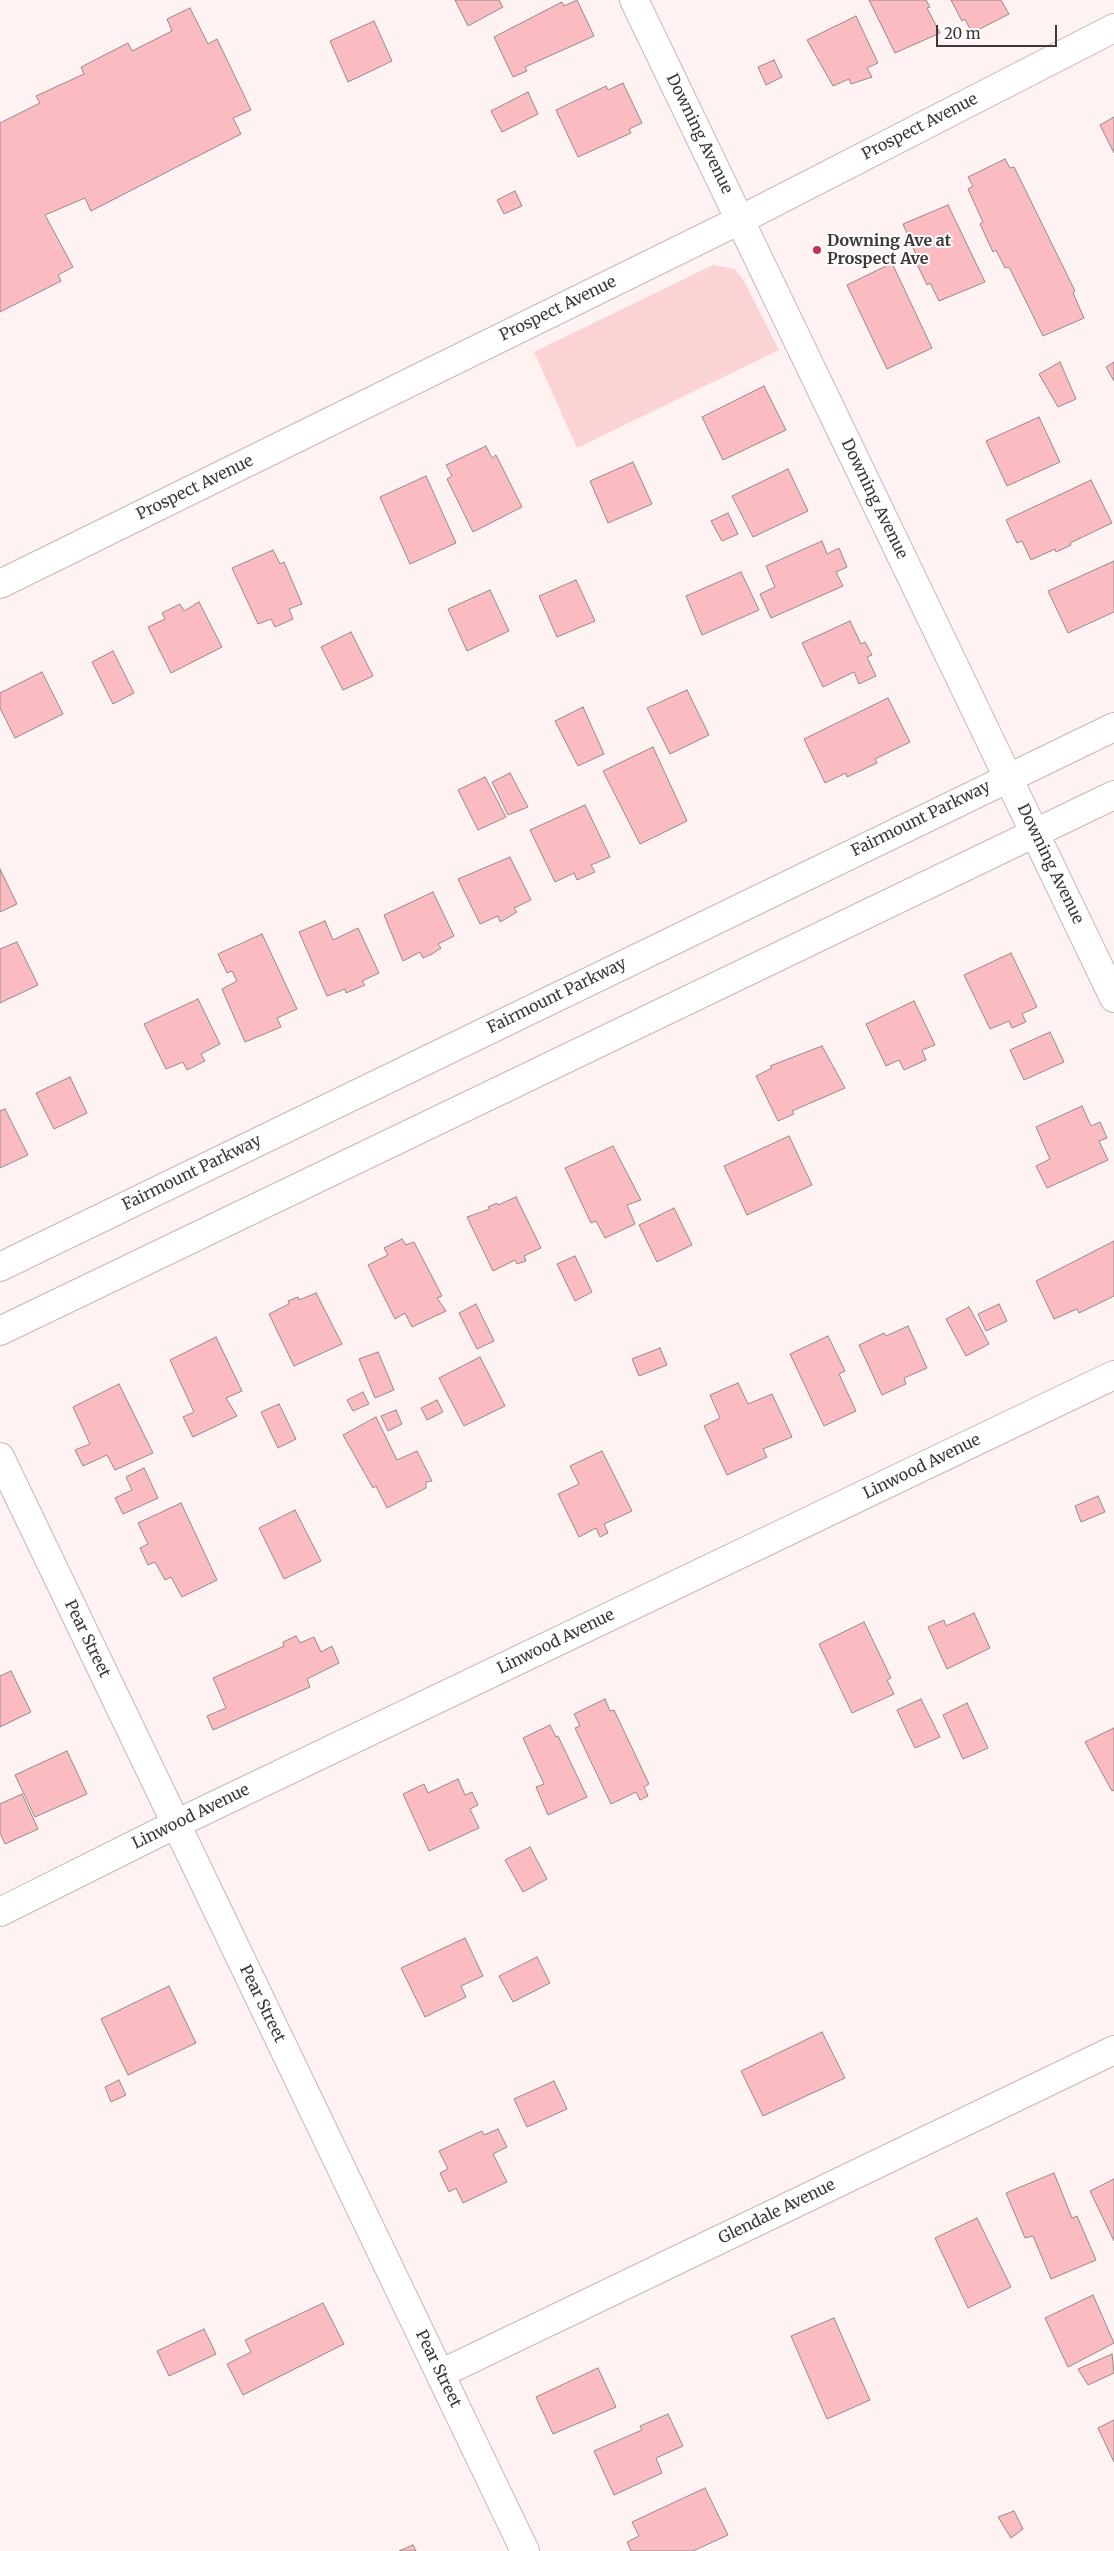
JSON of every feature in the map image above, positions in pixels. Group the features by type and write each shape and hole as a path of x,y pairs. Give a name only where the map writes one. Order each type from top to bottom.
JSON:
{"street":[{"name":"Downing Avenue","path":"634,0 1114,998"},
{"name":"Prospect Avenue","path":"0,584 740,220 1114,28"},
{"name":"Fairmount Parkway","path":"0,1266 1114,727"},
{"path":"0,1331 1114,795"},
{"name":"Linwood Avenue","path":"0,1912 176,1824 1114,1375"},
{"name":"Pear Street","path":"0,1457 525,2551"},
{"name":"Glendale Avenue","path":"440,2374 1114,2050"}],"shaded area":[{"path":"713,265 735,269 744,281 779,350 577,448 534,352"}],"building":[{"path":"455,0 499,0 503,7 468,26"},
{"path":"577,0 594,36 525,67 527,71 513,77 494,37 562,2 564,6"},
{"path":"869,0 926,0 930,7 927,8 940,33 895,53"},
{"path":"951,0 1001,0 1009,14 972,33 965,19 962,21"},
{"path":"190,8 208,44 217,39 251,110 233,118 241,134 91,211 85,198 45,215 73,267 58,275 61,281 0,312 0,123 40,103 36,96 84,74 81,67 128,43 132,51 172,31 167,19"},
{"path":"856,16 878,63 867,68 872,77 851,84 849,79 833,86 807,40"},
{"path":"374,21 392,61 348,82 330,41"},
{"path":"774,60 782,77 766,85 758,67"},
{"path":"623,83 642,123 629,129 631,133 578,157 556,110 606,86 608,90"},
{"path":"528,92 538,114 502,132 491,111"},
{"path":"1114,117 1114,153 1100,125"},
{"path":"1005,159 1010,168 1014,167 1021,181 1075,291 1073,293 1084,318 1043,336 1009,267 1005,268 996,250 993,252 980,224 983,222 968,189 973,186 968,177"},
{"path":"515,191 522,206 504,214 497,200"},
{"path":"948,205 985,282 939,301 930,283 927,285 915,260 918,259 903,224"},
{"path":"892,263 932,348 887,369 847,285"},
{"path":"1060,362 1076,399 1058,407 1039,374"},
{"path":"1114,362 1114,381 1106,367"},
{"path":"764,386 786,430 723,460 702,417"},
{"path":"1039,417 1060,462 1007,486 986,441"},
{"path":"486,446 492,458 496,455 522,507 473,532 447,479 452,476 446,465"},
{"path":"633,462 652,504 608,523 590,481"},
{"path":"788,469 808,511 753,537 732,496"},
{"path":"426,476 456,543 410,564 380,497"},
{"path":"1091,480 1112,523 1070,543 1071,545 1056,552 1055,549 1031,560 1022,541 1017,543 1006,520"},
{"path":"728,513 738,534 722,541 711,521"},
{"path":"822,541 827,554 839,548 847,567 836,572 843,586 771,618 760,594 775,587 766,566"},
{"path":"273,550 280,564 284,562 302,604 289,609 293,619 275,627 271,619 258,624 232,568"},
{"path":"1114,561 1114,612 1068,633 1048,591"},
{"path":"741,572 759,610 702,635 686,596"},
{"path":"576,580 595,621 557,637 539,596"},
{"path":"490,590 509,631 467,651 448,609"},
{"path":"199,602 222,647 171,673 148,627 165,619 162,613 180,604 184,611"},
{"path":"850,621 861,644 865,642 872,655 867,657 876,676 859,684 854,672 823,687 802,643"},
{"path":"351,632 373,676 343,690 321,647"},
{"path":"113,651 134,693 113,704 92,662"},
{"path":"42,672 63,714 15,738 0,708 0,693"},
{"path":"687,690 709,735 670,754 647,708"},
{"path":"888,698 910,742 875,759 877,763 847,777 846,773 825,783 804,739"},
{"path":"583,707 604,754 578,766 555,721"},
{"path":"653,747 687,821 640,844 603,771"},
{"path":"510,773 528,807 508,815 492,782"},
{"path":"485,777 506,817 478,830 458,790"},
{"path":"585,805 610,857 591,865 595,872 577,880 574,873 555,882 530,830"},
{"path":"510,857 531,900 514,908 517,912 500,922 498,916 480,924 458,879"},
{"path":"0,869 17,904 0,912"},
{"path":"433,892 454,936 438,944 441,948 432,954 423,958 420,952 403,961 384,915"},
{"path":"325,921 333,940 358,928 379,973 362,981 365,985 346,993 345,989 327,996 299,932"},
{"path":"262,934 297,1009 277,1018 281,1027 245,1042 222,989 237,981 232,971 227,973 218,954"},
{"path":"17,942 38,985 0,1003 0,949"},
{"path":"1011,953 1037,1007 1022,1014 1026,1022 1012,1028 1009,1021 990,1029 964,975"},
{"path":"198,999 220,1044 201,1054 205,1061 187,1070 183,1062 166,1069 144,1024"},
{"path":"914,1001 935,1045 922,1050 926,1060 904,1070 899,1060 886,1066 866,1024"},
{"path":"1050,1032 1064,1062 1024,1080 1010,1050"},
{"path":"822,1046 845,1088 792,1111 794,1114 778,1121 756,1076 772,1068 770,1066"},
{"path":"70,1077 87,1113 54,1129 36,1093"},
{"path":"1082,1106 1091,1126 1100,1122 1107,1138 1099,1141 1108,1160 1047,1188 1036,1166 1050,1159 1036,1127"},
{"path":"5,1109 28,1155 0,1168 0,1111"},
{"path":"789,1136 812,1185 747,1215 724,1166"},
{"path":"613,1146 641,1200 627,1205 635,1224 605,1238 596,1221 591,1223 565,1168"},
{"path":"516,1197 541,1248 524,1256 526,1261 517,1264 515,1260 493,1271 467,1217 490,1209 488,1207 497,1203 498,1205"},
{"path":"674,1208 692,1245 657,1262 639,1225"},
{"path":"402,1239 406,1245 414,1242 442,1296 437,1298 446,1311 412,1327 405,1313 395,1319 368,1265 388,1255 384,1248"},
{"path":"1114,1241 1114,1296 1079,1313 1077,1309 1054,1319 1036,1281"},
{"path":"575,1256 592,1292 575,1301 557,1264"},
{"path":"316,1293 342,1344 294,1366 269,1314 289,1304 288,1301 298,1297 299,1300"},
{"path":"476,1304 494,1341 477,1349 459,1313"},
{"path":"999,1304 1007,1321 986,1331 978,1314"},
{"path":"969,1307 989,1344 966,1356 946,1319"},
{"path":"908,1326 927,1368 904,1378 906,1384 882,1395 859,1345 884,1333 886,1336"},
{"path":"828,1336 845,1371 839,1374 856,1411 824,1426 790,1354"},
{"path":"216,1337 242,1391 226,1398 237,1416 193,1437 183,1417 194,1412 170,1360"},
{"path":"660,1348 667,1365 639,1376 632,1359"},
{"path":"378,1352 394,1390 375,1398 359,1359"},
{"path":"480,1357 505,1406 464,1426 439,1378"},
{"path":"738,1383 748,1404 772,1394 792,1437 763,1449 767,1457 727,1475 704,1426 720,1418 710,1395"},
{"path":"119,1384 153,1453 115,1470 107,1455 83,1466 75,1450 90,1444 73,1407"},
{"path":"363,1392 369,1404 353,1411 347,1400"},
{"path":"437,1400 443,1412 427,1420 421,1408"},
{"path":"279,1404 296,1439 278,1448 261,1412"},
{"path":"396,1410 402,1424 388,1431 381,1416"},
{"path":"376,1417 397,1460 417,1451 432,1481 426,1482 426,1488 387,1508 376,1486 373,1488 343,1435"},
{"path":"602,1451 632,1511 604,1524 608,1533 600,1537 596,1528 579,1537 558,1494 579,1484 570,1466"},
{"path":"144,1468 158,1498 123,1514 115,1498 132,1490 126,1477"},
{"path":"1098,1496 1105,1512 1081,1522 1075,1506"},
{"path":"181,1503 217,1580 182,1597 171,1577 165,1580 155,1562 148,1565 140,1548 148,1544 138,1523"},
{"path":"295,1510 321,1561 284,1579 259,1528"},
{"path":"974,1613 990,1648 947,1669 928,1627 944,1620 946,1626"},
{"path":"864,1622 891,1678 887,1680 894,1694 852,1713 819,1644"},
{"path":"296,1636 300,1643 314,1637 321,1652 332,1646 339,1663 307,1679 310,1687 213,1730 207,1716 226,1708 213,1678 284,1646 283,1642"},
{"path":"11,1671 31,1712 0,1727 0,1676"},
{"path":"605,1699 610,1711 614,1710 649,1784 644,1787 648,1796 640,1800 636,1792 611,1804 575,1728 580,1726 574,1714"},
{"path":"921,1699 940,1737 915,1748 897,1710"},
{"path":"967,1703 988,1748 963,1759 943,1715"},
{"path":"550,1725 556,1737 558,1736 587,1797 548,1815 536,1787 544,1784 523,1738"},
{"path":"1114,1728 1114,1790 1112,1791 1085,1742"},
{"path":"67,1751 87,1794 35,1817 15,1775"},
{"path":"458,1779 465,1795 472,1792 478,1805 470,1809 479,1828 429,1851 403,1794 424,1784 428,1793"},
{"path":"22,1794 38,1829 5,1844 0,1833 0,1804"},
{"path":"530,1847 547,1879 523,1892 505,1860"},
{"path":"465,1938 483,1976 461,1986 466,1997 425,2017 401,1968"},
{"path":"537,1957 550,1983 513,2002 499,1976"},
{"path":"169,1986 196,2043 128,2075 101,2019"},
{"path":"822,2032 845,2078 763,2116 741,2071"},
{"path":"119,2080 126,2095 111,2102 105,2087"},
{"path":"554,2081 567,2109 527,2127 514,2099"},
{"path":"498,2129 507,2147 493,2154 507,2182 463,2203 456,2188 449,2192 440,2173 448,2169 439,2151 482,2131 484,2135"},
{"path":"1054,2173 1072,2218 1077,2216 1096,2260 1051,2279 1033,2236 1025,2238 1006,2193"},
{"path":"1114,2179 1114,2241 1090,2191"},
{"path":"977,2218 1011,2287 968,2308 935,2238"},
{"path":"1093,2295 1114,2343 1068,2367 1045,2318"},
{"path":"323,2303 344,2344 243,2395 227,2364 251,2352 245,2340"},
{"path":"834,2318 870,2400 827,2419 791,2336"},
{"path":"204,2329 216,2354 169,2376 157,2351"},
{"path":"1112,2354 1114,2373 1088,2385 1078,2369"},
{"path":"598,2368 616,2407 553,2434 536,2397"},
{"path":"668,2414 683,2446 656,2458 662,2473 614,2495 594,2451 642,2430 640,2426"},
{"path":"1114,2420 1114,2462 1098,2428"},
{"path":"705,2488 728,2535 693,2551 631,2551 627,2542 639,2536 632,2522"},
{"path":"1014,2511 1023,2529 1011,2538 998,2517"},
{"path":"413,2545 416,2551 399,2551"}],"place":[{"name":"Downing Ave at Prospect Ave","path":"817,250"}]}
